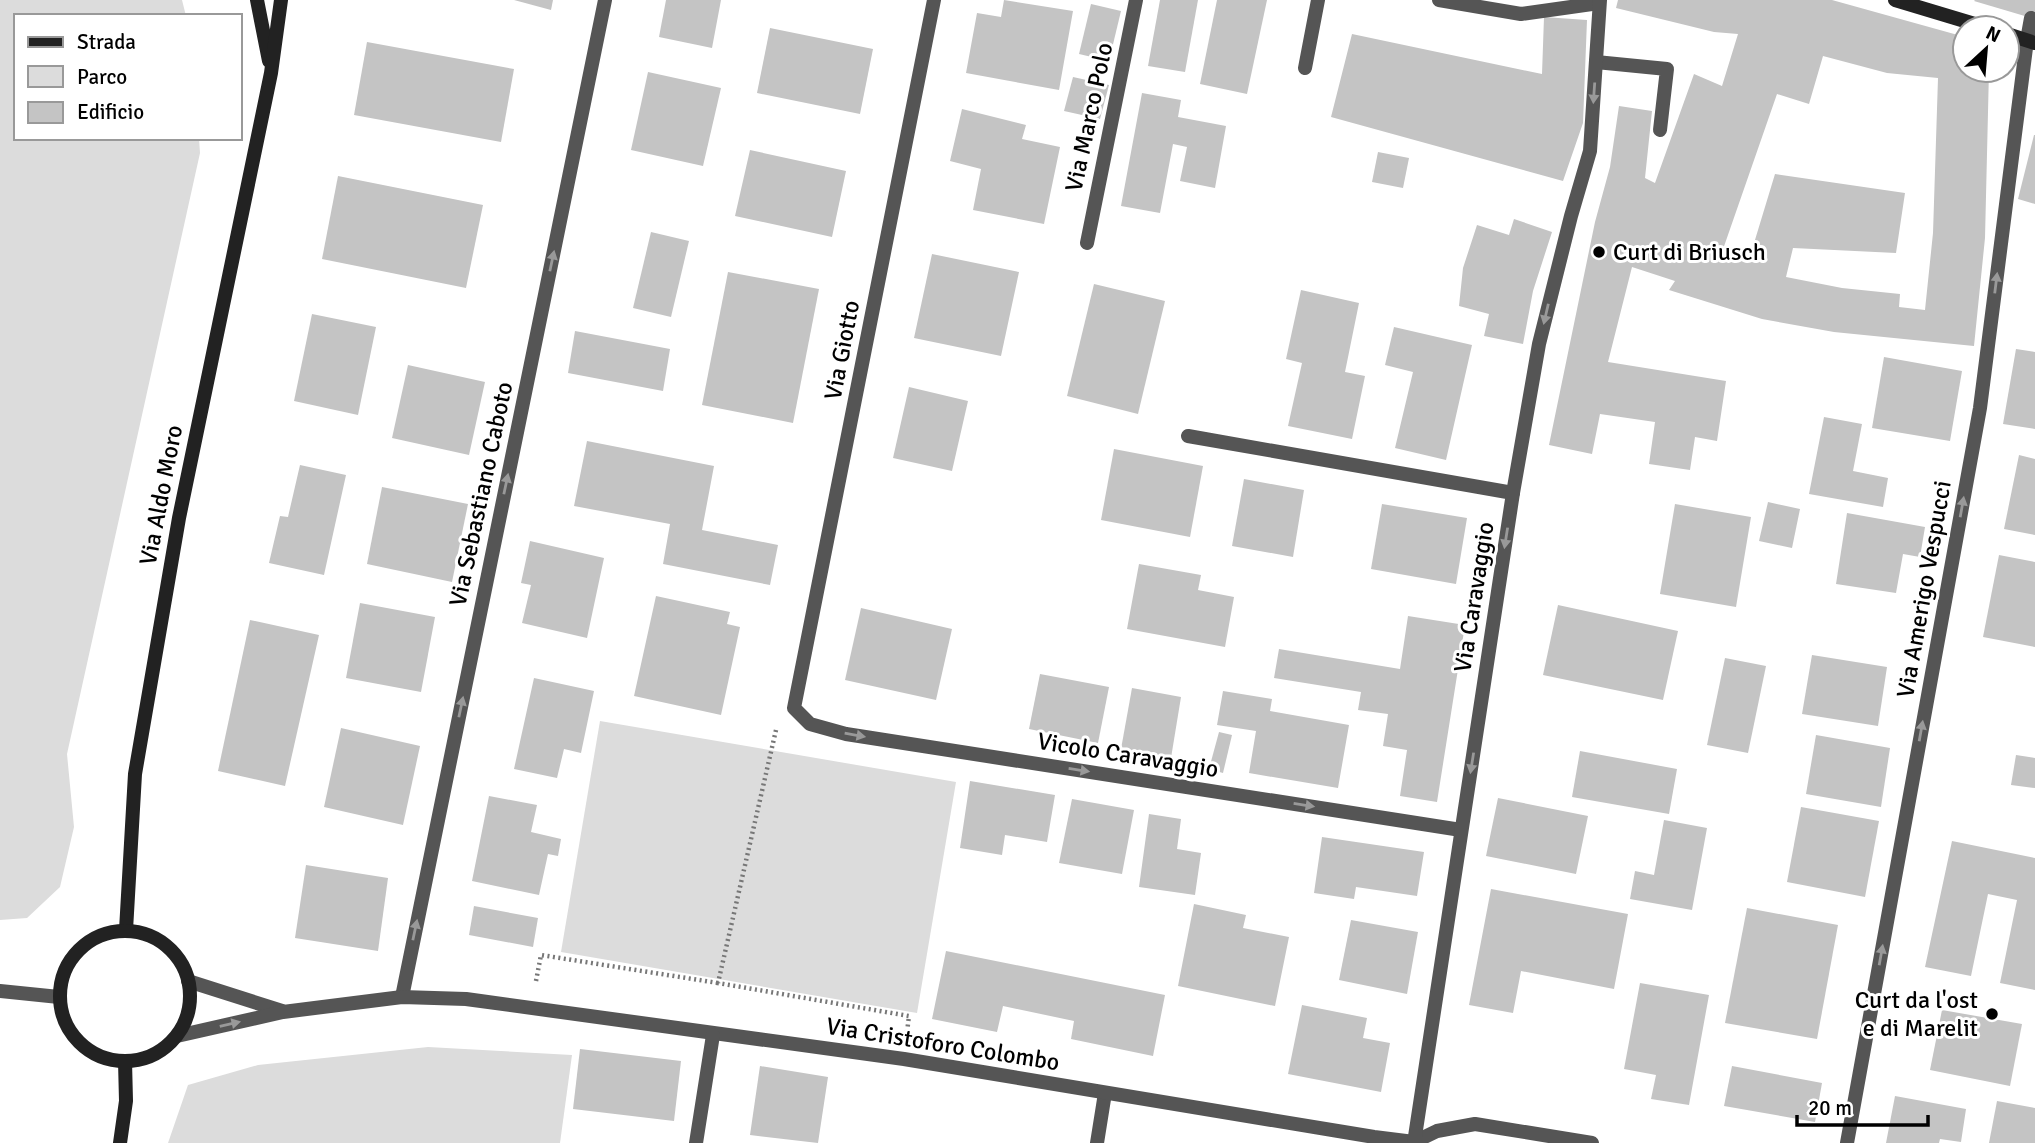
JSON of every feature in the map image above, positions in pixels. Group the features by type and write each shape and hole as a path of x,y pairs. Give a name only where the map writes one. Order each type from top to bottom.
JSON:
{"street":[{"name":"Via Aldo Moro","path":"257,0 271,73"},
{"name":"Via Aldo Moro","path":"126,930 132,808 142,734 181,504 271,73 281,0"},
{"name":"Via Sebastiano Caboto","path":"402,997 605,0"},
{"name":"Via Giotto","path":"794,708 934,0"},
{"name":"Via Marco Polo","path":"1087,243 1136,0"},
{"path":"1306,68 1318,0"},
{"path":"1439,0 1521,14 1600,2"},
{"path":"1895,0 1951,17"},
{"name":"Via Caravaggio","path":"1414,1142 1513,493 1539,344 1590,151 1600,2"},
{"name":"Via Amerigo Vespucci","path":"1847,1143 1980,408 2031,41 2031,18"},
{"path":"1596,62 1667,68 1660,130"},
{"path":"1188,436 1513,493"},
{"name":"Vicolo Caravaggio","path":"794,708 810,724 846,734 1461,830"},
{"path":"126,930 147,934 166,945 180,961 188,981 190,1000 186,1019 177,1036 162,1049 144,1058 125,1061 105,1058 87,1049 72,1035 62,1017 59,997 62,976 72,957 86,943 106,933 126,930"},
{"name":"Via Cristoforo Colombo","path":"188,981 283,1012"},
{"path":"0,991 59,997"},
{"name":"Via Cristoforo Colombo","path":"177,1036 283,1012 402,997 466,999 532,1006 713,1035 904,1059 1414,1142"},
{"path":"696,1143 713,1035"},
{"path":"120,1143 126,1101 125,1061"},
{"path":"1097,1143 1105,1093"},
{"path":"1414,1142 1437,1131 1475,1124 1592,1143"}],"path":[{"path":"718,983 773,733 794,708"},
{"path":"532,1006 541,955 909,1016 904,1059"}],"green space":[{"path":"0,0 182,0 186,14 14,14 14,140 199,140 200,153 67,754 74,827 60,887 27,918 0,920"},
{"path":"600,721 956,782 917,1013 561,952"},
{"path":"428,1047 572,1055 560,1143 168,1143 188,1085 258,1065"}],"building":[{"path":"514,0 553,0 551,10"},
{"path":"666,0 721,0 712,48 659,37"},
{"path":"1004,0 1073,11 1059,90 966,73 977,13 1001,17"},
{"path":"1160,0 1198,0 1185,72 1148,66"},
{"path":"1217,0 1267,0 1247,94 1200,84"},
{"path":"1618,0 1832,0 1951,33 1951,84 1989,84 1985,238 1974,346 1834,332 1762,319 1669,290 1675,281 1632,267 1608,362 1726,381 1717,441 1695,437 1690,470 1649,464 1655,422 1600,414 1592,454 1549,445 1595,222 1610,167 1619,106 1652,111 1645,178 1655,183 1694,74 1722,86 1738,34 1714,32 1616,8","holes":["1823,56 1887,73 1938,78 1933,233 1925,310 1899,307 1900,294 1842,288 1786,277 1793,248 1896,253 1905,193 1775,174 1748,263 1721,255 1777,94 1809,104"]},
{"path":"2035,0 2035,19 1974,1"},
{"path":"1091,4 1121,11 1109,61 1079,54"},
{"path":"1544,17 1587,20 1583,123 1563,181 1331,117 1352,34 1542,74"},
{"path":"770,28 873,49 860,114 757,93"},
{"path":"367,42 514,69 501,142 354,115"},
{"path":"648,72 721,88 703,166 631,150"},
{"path":"1073,77 1109,85 1100,119 1064,111"},
{"path":"1142,93 1181,100 1178,117 1226,126 1215,188 1180,181 1187,147 1173,144 1160,213 1121,206"},
{"path":"962,109 1026,125 1022,139 1060,147 1044,224 973,210 981,169 950,161"},
{"path":"2035,135 2035,204 2018,199"},
{"path":"750,150 846,171 832,237 735,216"},
{"path":"1378,152 1409,158 1403,188 1372,182"},
{"path":"338,176 483,205 466,288 322,259"},
{"path":"1514,219 1552,232 1533,291 1523,344 1484,336 1489,314 1459,306 1463,268 1477,225 1509,235"},
{"path":"651,232 689,241 671,317 633,308"},
{"path":"932,254 1019,272 1001,356 914,338"},
{"path":"728,272 819,289 793,423 702,405"},
{"path":"1094,284 1165,301 1138,414 1067,396"},
{"path":"1301,290 1359,303 1345,372 1365,376 1352,439 1288,426 1302,363 1286,359"},
{"path":"312,314 376,327 358,415 294,401"},
{"path":"1394,327 1472,345 1446,460 1395,448 1413,372 1385,365"},
{"path":"575,331 670,349 663,391 568,373"},
{"path":"2016,349 2035,352 2035,429 2003,424"},
{"path":"1884,357 1962,371 1950,441 1872,428"},
{"path":"408,365 485,382 469,455 392,438"},
{"path":"909,387 968,401 952,471 893,458"},
{"path":"1824,417 1862,424 1853,471 1888,478 1883,507 1809,494"},
{"path":"587,441 714,466 702,530 778,545 770,585 663,564 670,524 574,506"},
{"path":"1114,449 1203,466 1190,537 1101,520"},
{"path":"2019,455 2035,459 2035,535 2004,529"},
{"path":"300,465 346,475 324,575 269,563 280,516 288,517"},
{"path":"1244,479 1304,490 1293,557 1232,546"},
{"path":"382,487 468,504 452,582 367,564"},
{"path":"1768,502 1800,509 1792,548 1759,541"},
{"path":"1382,504 1467,518 1456,584 1371,569"},
{"path":"1675,504 1751,517 1736,607 1660,594"},
{"path":"1847,513 1925,527 1920,557 1903,554 1896,593 1836,584"},
{"path":"530,541 604,558 587,638 522,623 531,585 521,583"},
{"path":"1999,555 2035,562 2035,647 1983,637"},
{"path":"1139,564 1201,575 1198,590 1234,597 1225,647 1127,629"},
{"path":"656,596 730,612 727,624 740,627 721,715 634,696"},
{"path":"360,603 435,617 421,692 346,678"},
{"path":"1558,605 1678,631 1663,700 1543,675"},
{"path":"861,608 952,629 936,700 845,680"},
{"path":"1408,616 1465,625 1437,802 1400,796 1407,750 1383,746 1388,714 1358,710 1361,692 1274,678 1279,649 1400,669"},
{"path":"250,620 319,635 285,786 218,771"},
{"path":"1812,655 1887,667 1878,726 1802,714"},
{"path":"1725,658 1766,666 1748,753 1707,745"},
{"path":"1040,674 1109,687 1098,743 1029,729"},
{"path":"534,678 594,691 581,753 564,749 557,778 514,769"},
{"path":"1132,688 1181,697 1171,758 1121,749"},
{"path":"1223,691 1272,699 1270,711 1349,725 1338,788 1249,773 1256,731 1217,725"},
{"path":"341,728 420,746 403,825 324,807"},
{"path":"1219,732 1232,735 1223,773 1209,769"},
{"path":"1816,735 1890,748 1881,807 1806,794"},
{"path":"1580,751 1677,769 1669,814 1572,797"},
{"path":"2016,755 2035,758 2035,788 2011,785"},
{"path":"970,781 1055,795 1047,842 1005,835 1002,855 960,848"},
{"path":"489,796 537,805 531,832 561,839 558,856 548,854 539,895 472,881"},
{"path":"1498,798 1588,816 1576,874 1486,856"},
{"path":"1072,799 1134,810 1122,874 1059,863"},
{"path":"1801,807 1879,821 1865,897 1787,882"},
{"path":"1149,814 1181,819 1177,849 1201,853 1195,895 1139,887"},
{"path":"1664,820 1707,828 1692,910 1630,899 1635,871 1654,875"},
{"path":"1322,837 1424,852 1417,896 1356,887 1354,899 1314,893"},
{"path":"1952,841 2035,858 2035,990 2000,983 2017,900 1988,894 1971,976 1925,967"},
{"path":"306,865 388,878 378,951 295,938"},
{"path":"1491,889 1628,914 1614,989 1521,971 1513,1013 1469,1005"},
{"path":"1194,904 1246,915 1243,928 1289,937 1275,1006 1178,986"},
{"path":"474,906 538,918 533,947 469,935"},
{"path":"1747,908 1838,925 1817,1039 1725,1023"},
{"path":"1351,920 1418,932 1407,994 1339,980"},
{"path":"946,951 1165,995 1153,1056 1071,1039 1074,1021 1003,1006 997,1032 932,1019"},
{"path":"1640,983 1709,995 1689,1105 1651,1099 1656,1075 1624,1069"},
{"path":"1302,1005 1367,1018 1363,1038 1390,1043 1381,1092 1288,1074"},
{"path":"1942,1010 2022,1024 2010,1086 1930,1070"},
{"path":"580,1049 681,1061 674,1121 573,1109"},
{"path":"760,1066 828,1077 818,1143 750,1135"},
{"path":"1732,1066 1822,1083 1815,1122 1724,1106"},
{"path":"1895,1096 1966,1109 1961,1142 1940,1139 1939,1143 1886,1143"},
{"path":"1997,1101 2035,1108 2035,1143 1989,1143"}],"place":[{"name":"Curt di Briusch","path":"1599,252"},
{"name":"Curt da l'ost e di Marelit","path":"1992,1014"}]}
